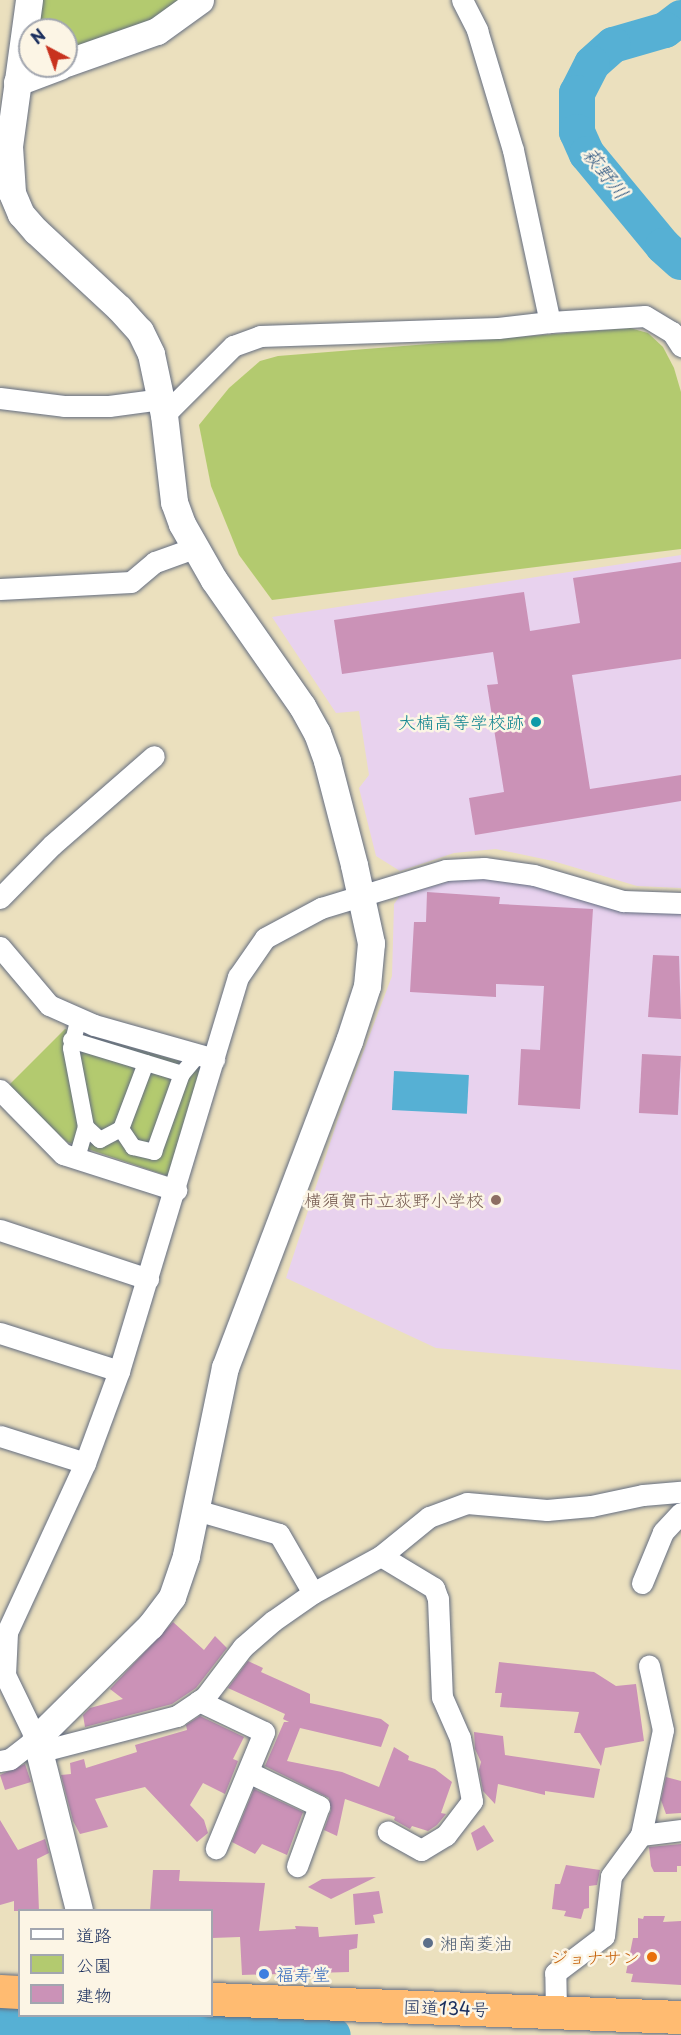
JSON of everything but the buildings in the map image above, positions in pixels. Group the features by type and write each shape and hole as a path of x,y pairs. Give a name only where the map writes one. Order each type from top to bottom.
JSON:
{"highway":[{"path":"0,1991 18,1992"},
{"name":"国道134号","path":"213,1999 556,2012 666,2023"}],"street":[{"path":"29,0 17,82 5,135 12,194 21,214 140,331 151,354 163,407 174,502 194,548 302,706 317,733 327,761 362,898 371,943 367,986 225,1367 186,1556 172,1597 150,1626 37,1746"},
{"path":"78,59 157,31 200,0"},
{"path":"462,0 477,30 513,150 550,322"},
{"path":"17,82 28,78"},
{"path":"0,398 64,406 163,407 233,346 260,336 498,328 645,316 672,332 681,346"},
{"path":"0,589 131,582 155,562 194,548"},
{"path":"0,898 52,845 154,756"},
{"path":"79,1909 56,1812 37,1746 20,1700 5,1675 7,1632 86,1463 119,1371 176,1190 206,1057 238,977 265,938 321,908 362,898 394,884 446,870 484,868 534,875 623,901 681,903"},
{"path":"0,947 49,1005 79,1018 206,1057"},
{"path":"76,1158 86,1127 71,1040 79,1018"},
{"path":"71,1040 182,1074"},
{"path":"121,1130 133,1147 154,1152 182,1074 206,1057"},
{"path":"86,1127 100,1140 121,1130 146,1063"},
{"path":"0,1090 63,1154 176,1190"},
{"path":"0,1230 148,1279"},
{"path":"0,1333 119,1371"},
{"path":"0,1436 86,1463"},
{"path":"0,1761 10,1759 37,1746 177,1716 205,1697 243,1647 273,1621 313,1593 381,1556 429,1517 467,1503 547,1510 591,1506 643,1495 681,1492"},
{"path":"196,1510 279,1534 313,1593"},
{"path":"642,1583 663,1532 681,1513"},
{"path":"381,1556 434,1588 438,1599 442,1697 460,1738 471,1801 446,1835 421,1850 388,1832"},
{"path":"556,2012 555,1973 604,1936 611,1876 641,1835 663,1730 649,1666"},
{"path":"199,1701 264,1732 216,1848"},
{"path":"248,1772 319,1806 297,1866"},
{"path":"641,1835 681,1830"}],"shaded area":[{"path":"681,555 681,888 637,886 553,861 496,849 454,853 400,871 376,856 359,788 369,775 359,711 336,713 272,617"},
{"name":"横須賀市立荻野小学校","path":"470,875 681,908 681,1370 436,1348 286,1278 337,1122 392,976 394,904 400,896"}],"green space":[{"path":"38,0 183,0 153,22 78,48 78,18 36,18"},
{"path":"630,328 648,333 663,347 674,368 681,392 681,549 272,600 239,555 211,486 199,425 229,388 260,361 278,356"},
{"path":"65,1029 203,1068 168,1176 67,1142 7,1087"}],"water":[{"path":"394,1071 469,1075 467,1114 392,1110"}],"waterway":[{"name":"萩野川","path":"681,18 665,30 613,45 592,64 577,93 577,132 587,154 663,246 681,262"},
{"path":"0,2019 206,2025 333,2035"}],"place":[{"name":"大楠高等学校跡","path":"536,722"},
{"name":"横須賀市立荻野小学校","path":"496,1200"},
{"name":"湘南菱油","path":"428,1943"},
{"name":"ジョナサン","path":"652,1957"},
{"name":"福寿堂","path":"264,1974"}]}
